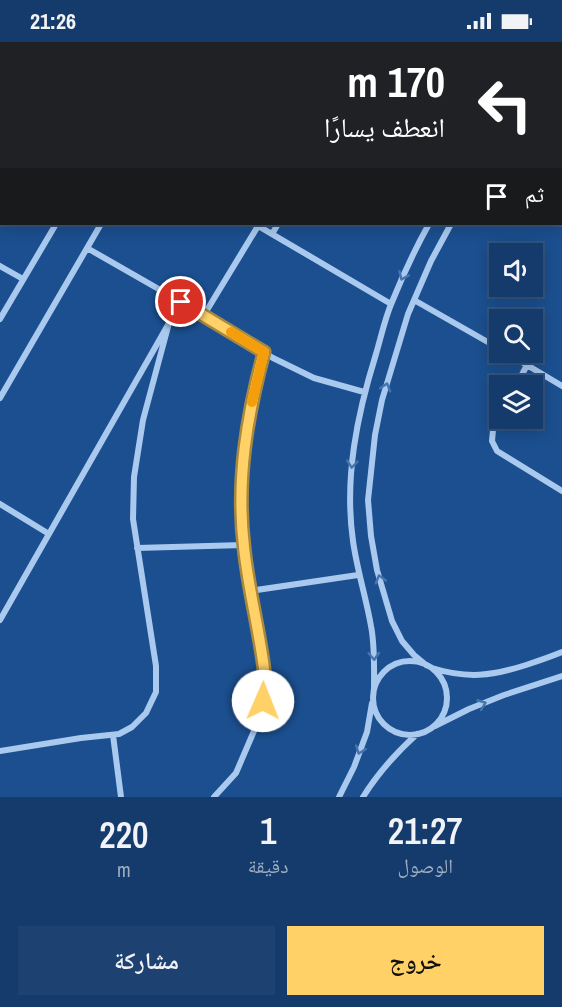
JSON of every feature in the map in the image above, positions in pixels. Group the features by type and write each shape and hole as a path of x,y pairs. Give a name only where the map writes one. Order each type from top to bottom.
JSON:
{"street":[{"path":"0,320 55,225"},
{"path":"0,398 100,225"},
{"path":"204,315 256,225 391,304"},
{"path":"272,234 277,225"},
{"path":"339,797 354,767 366,732 374,689 372,627 358,575 349,499 356,430 364,392 391,304 428,225"},
{"path":"429,729 444,711 447,699 445,687 440,676 414,655 402,641 392,621 377,570 368,500 375,435 382,400 408,314 431,261 450,225"},
{"path":"87,248 264,352 314,378 364,392"},
{"path":"0,266 23,279"},
{"path":"414,300 489,343"},
{"path":"0,620 181,302"},
{"path":"0,751 119,734 132,727 146,713 156,692 156,666 132,519 134,477 143,420 169,323"},
{"path":"214,797 236,773 254,731 263,701 264,671 243,545 242,514 243,453 253,395 264,352"},
{"path":"524,363 562,386"},
{"path":"522,375 527,365"},
{"path":"493,429 492,441 497,452 562,491"},
{"path":"0,504 49,534"},
{"path":"137,549 243,545"},
{"path":"250,591 358,575"},
{"path":"374,689 378,679 385,671 404,661 415,661 461,675 481,676 505,672 562,652"},
{"path":"363,797 396,753 418,734 469,709 562,676"},
{"path":"373,700 376,712 387,727 405,735 418,734"},
{"path":"113,735 121,797"}],"slow traffic":[{"path":"231,332 264,352 252,402"}],"route":[{"path":"181,302 264,352 253,395 243,453 242,514 243,545 264,671 263,701"}]}
